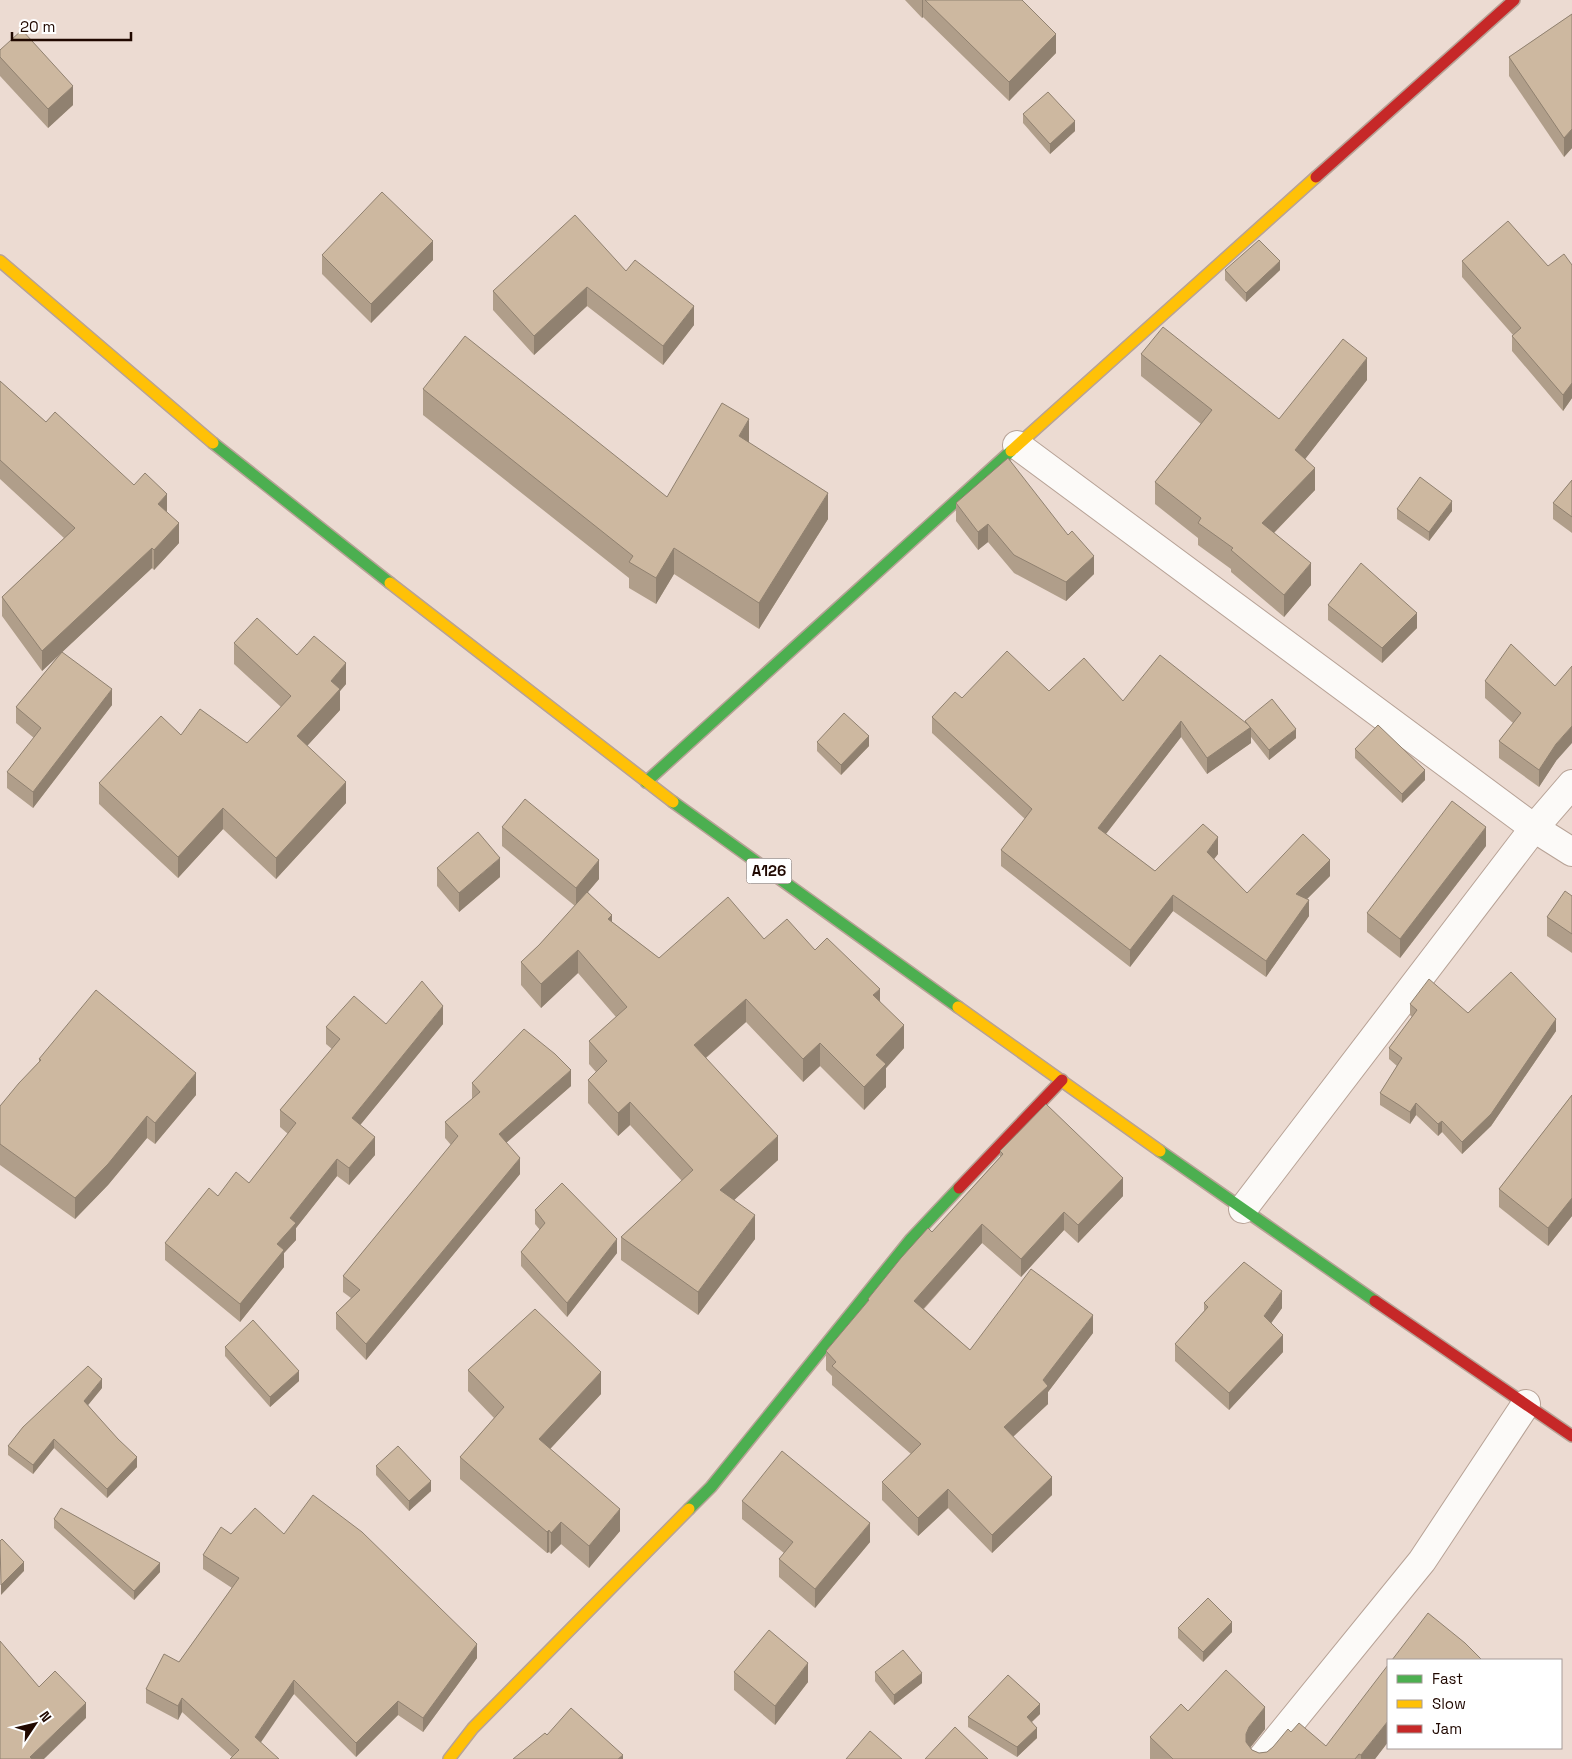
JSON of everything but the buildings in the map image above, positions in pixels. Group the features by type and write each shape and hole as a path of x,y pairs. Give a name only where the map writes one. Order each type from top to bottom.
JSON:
{"main road":[{"path":"646,782 1017,445 1514,0"},
{"name":"A126","path":"0,260 64,317 206,437 463,641 646,782 847,928 1244,1210 1572,1436"},
{"path":"449,1759 473,1728 711,1487 911,1239 1062,1080"}],"street":[{"path":"1017,445 1534,828 1572,852"},
{"path":"1244,1210 1534,828 1572,784"},
{"path":"1262,1759 1422,1560 1526,1404"}],"traffic: fast":[{"path":"213,443 390,583"},
{"path":"646,782 1011,451"},
{"path":"673,802 958,1007"},
{"path":"1160,1151 1375,1301"},
{"path":"689,1509 711,1487 911,1239 959,1188"}],"traffic: slow":[{"path":"1011,451 1316,177"},
{"path":"0,261 213,443"},
{"path":"390,583 673,802"},
{"path":"958,1007 1160,1151"},
{"path":"449,1759 473,1728 689,1509"}],"traffic: jam":[{"path":"1316,177 1514,0"},
{"path":"959,1188 1062,1080"},
{"path":"1375,1301 1572,1436"}]}
